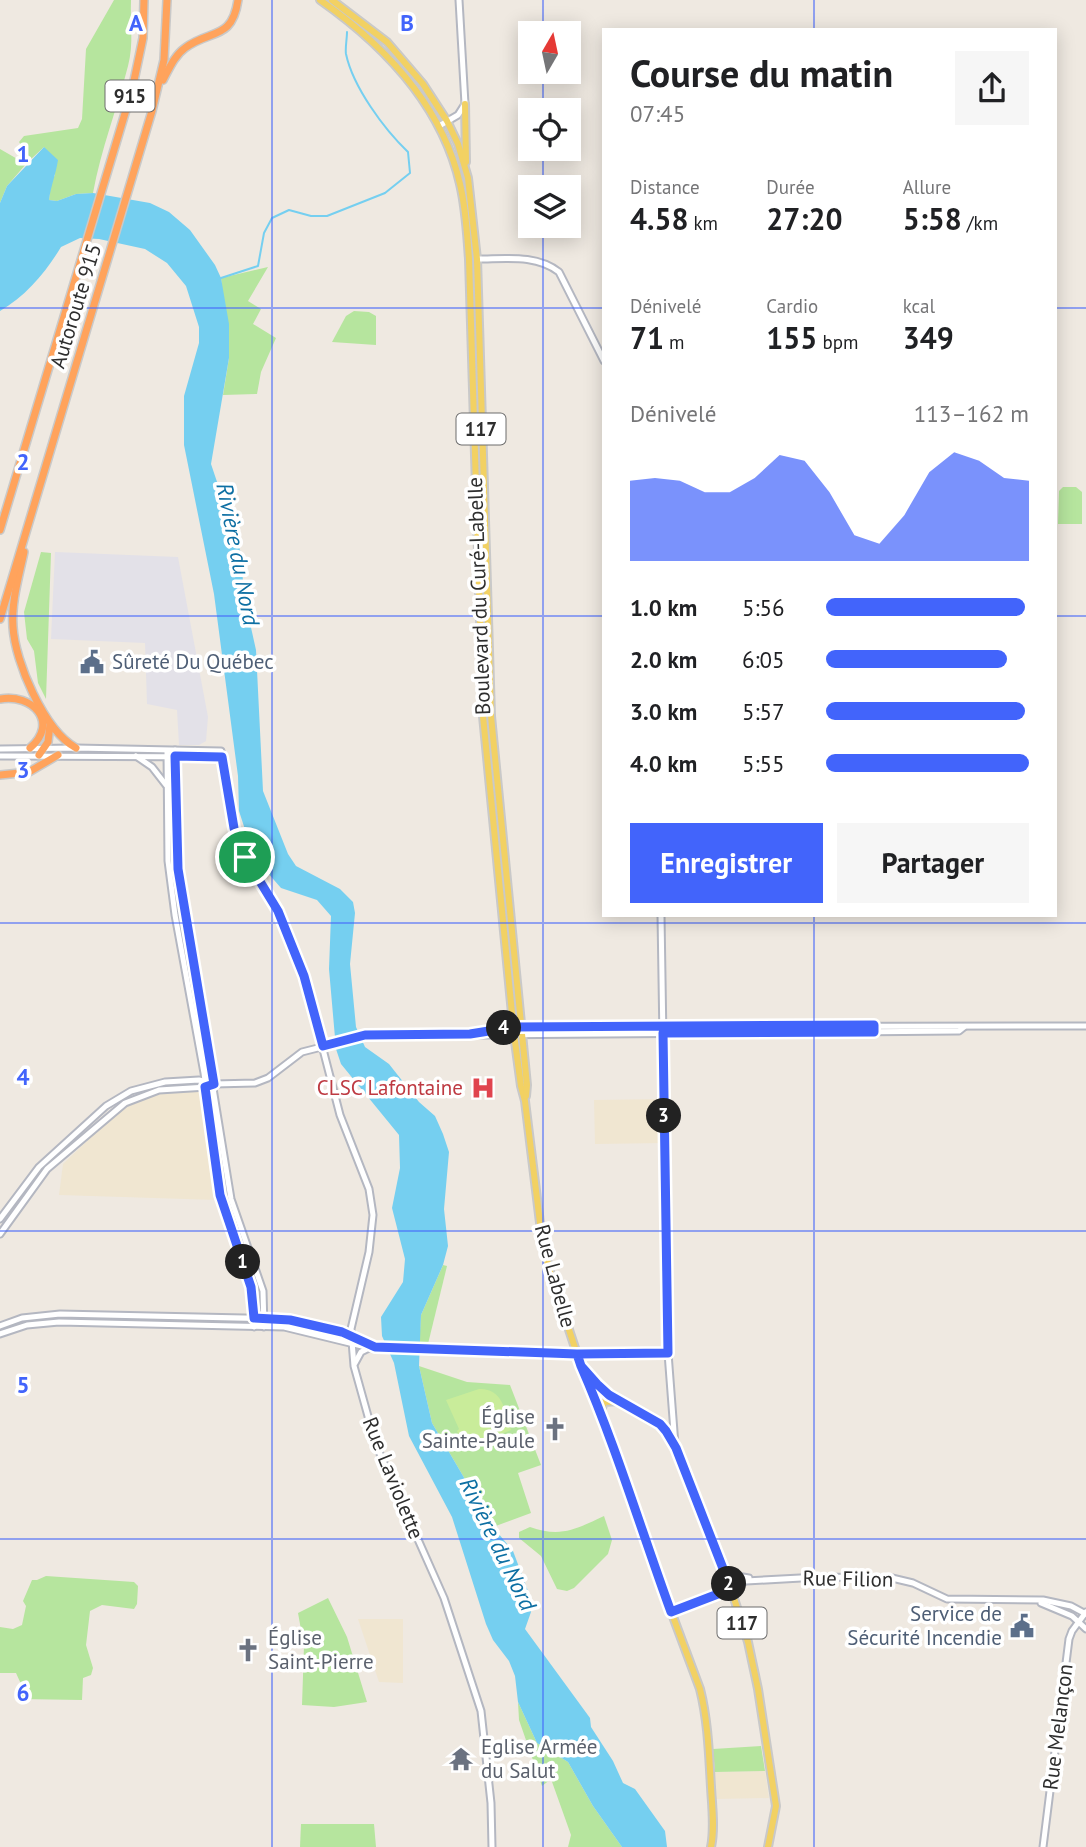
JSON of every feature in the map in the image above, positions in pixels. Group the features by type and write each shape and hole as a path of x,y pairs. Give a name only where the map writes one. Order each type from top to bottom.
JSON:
{"highway":[{"name":"Autoroute 915","path":"0,530 138,64 143,38 144,0"},
{"name":"Autoroute 915","path":"0,619 158,90 166,46 167,0"},
{"path":"158,90 173,62 183,50 229,26 238,0"},
{"path":"32,513 14,603 13,628 22,665 50,723 61,737 76,747"},
{"path":"0,699 14,698 24,701 33,706 40,715 43,732 30,748"},
{"path":"39,755 50,737 50,723"},
{"path":"0,775 29,772 58,755"}],"main road":[{"name":"Boulevard du Curé-Labelle","path":"320,0 365,33 400,68 439,126 457,174 466,218 477,369 491,716 518,1030"},
{"name":"Boulevard du Curé-Labelle","path":"331,0 396,51 423,84 458,144 468,178 477,259 477,369"},
{"path":"465,104 468,178"},
{"name":"Rue Labelle","path":"518,1030 520,1086 525,1101 543,1243 581,1366 601,1413 706,1710 712,1816 711,1847"},
{"name":"117","path":"581,1366 609,1395 660,1424 666,1431 676,1448 731,1589 748,1642 772,1774 776,1807 768,1847"},
{"path":"601,1413 604,1402 620,1401"}],"street":[{"path":"439,126 461,113 465,104 459,0"},
{"path":"477,259 536,260 548,263 559,272 602,357"},
{"path":"0,748 76,747 175,753 178,869 230,1199 260,1280 264,1298 264,1327"},
{"path":"0,756 136,756 167,753"},
{"path":"167,753 169,868 205,1084 220,1195 251,1287 254,1327"},
{"name":"Rue Laviolette","path":"175,753 221,754 236,835 250,865 278,911 304,976 340,1115 363,1171 372,1206 369,1252 350,1335 354,1366 372,1435 441,1591 481,1711 491,1803 492,1847"},
{"path":"136,756 152,767 166,785"},
{"path":"661,917 668,1353 676,1448"},
{"path":"0,1219 39,1167 114,1101 149,1085 246,1085 262,1081 295,1056 365,1035 470,1034 518,1030 1086,1026"},
{"path":"0,1234 47,1170 125,1103 159,1090 205,1084"},
{"path":"0,1326 22,1318 60,1314 264,1318 290,1320 350,1335 378,1347"},
{"path":"0,1334 27,1325 60,1322 264,1327 291,1328 378,1347 577,1354 668,1353"},
{"path":"354,1366 363,1351 378,1347"},
{"path":"725,1574 762,1579"},
{"name":"Rue Filion","path":"671,1612 746,1581 818,1577 892,1578 914,1583 947,1599 1059,1602 1086,1613"},
{"name":"Rue Filion","path":"1027,1600 1058,1609 1086,1629"},
{"name":"Rue Melançon","path":"1042,1847 1069,1639 1086,1613"}],"shaded area":[{"path":"55,552 178,557 208,717 206,741 199,745 179,745 177,710 147,704 145,643 51,639"},
{"path":"200,1090 217,1200 59,1195 63,1164 130,1100 153,1093"},
{"path":"664,1099 665,1143 595,1144 594,1100"},
{"path":"358,1619 403,1619 403,1683 379,1682"},
{"path":"765,1771 769,1798 716,1799 715,1772"}],"green space":[{"path":"114,0 131,0 131,50 93,193 76,194 57,201 49,200 51,182 55,175 44,147 31,159 19,142 24,136 78,128 82,119 86,49"},
{"path":"0,149 26,164 7,186 0,203"},
{"path":"268,267 248,301 261,309 253,324 276,338 261,372 257,394 223,395 229,358 221,278"},
{"path":"354,311 369,312 376,316 376,345 332,342 346,316"},
{"path":"1063,487 1076,487 1082,492 1082,524 1058,524 1059,491"},
{"path":"41,552 51,553 46,699 38,683 34,651 27,639 24,612"},
{"path":"443,1265 447,1266 427,1348 419,1348 421,1315"},
{"path":"419,1366 467,1382 510,1385 541,1465 518,1473 531,1513 493,1527 432,1423"},
{"path":"479,1389 493,1392 502,1402 511,1430 471,1446 462,1442 446,1400"},
{"path":"604,1516 612,1540 608,1554 574,1588 567,1591 557,1589 541,1556 519,1538 519,1532 530,1527 560,1532"},
{"path":"46,1576 134,1582 138,1586 134,1609 102,1605 90,1611 86,1645 93,1668 91,1675 83,1678 82,1700 20,1699 21,1684 16,1673 0,1673 0,1627 13,1629 22,1625 26,1606 23,1601 32,1580"},
{"path":"328,1598 347,1637 367,1702 334,1707 302,1705 304,1646 298,1613"},
{"path":"518,1702 537,1743 568,1762 593,1806 622,1847 568,1847 571,1835 551,1779 542,1786 519,1720"},
{"path":"761,1746 765,1771 715,1772 713,1749"},
{"path":"301,1824 374,1824 376,1847 300,1847"}],"water":[{"name":"Rivière du Nord","path":"44,147 58,160 49,200 57,201 76,194 93,193 150,203 169,212 190,230 221,278 229,324 229,358 211,464 241,553 244,596 256,650 263,791 288,854 296,866 340,889 353,902 355,913 350,964 356,1027 365,1047 389,1064 419,1102 435,1116 449,1152 444,1209 448,1246 443,1265 421,1315 419,1366 432,1423 493,1527 513,1551 528,1591 531,1612 525,1629 590,1718 591,1727 613,1761 623,1783 635,1789 665,1831 667,1847 622,1847 593,1806 568,1762 537,1743 518,1702 515,1676 509,1661 493,1640 486,1624 452,1517 409,1436 394,1363 382,1336 381,1317 403,1282 405,1259 392,1208 400,1168 399,1135 341,1064 336,1049 329,969 331,916 317,900 281,888 250,845 239,811 238,776 214,594 184,445 184,396 199,343 199,327 186,286 167,263 145,249 99,239 80,238 61,247 35,283 0,311 0,203 7,186"}],"waterway":[{"path":"221,278 258,266 264,233 272,218 289,210 311,216 327,216 385,193 410,173 408,152 380,120 355,80 346,54 347,32"}],"place":[{"name":"Sûreté Du Québec","path":"92,662"},
{"name":"CLSC Lafontaine","path":"483,1088"},
{"name":"Église Sainte-Paule","path":"555,1429"},
{"name":"Service de Sécurité Incendie","path":"1022,1626"},
{"name":"Église Saint-Pierre","path":"248,1650"},
{"name":"Eglise Armée du Salut","path":"461,1759"}],"route":[{"path":"245,857 234,828 222,757 175,756 178,869 214,1084 205,1087 220,1195 251,1287 254,1318 290,1320 342,1332 375,1347 577,1354 581,1366 609,1395 660,1424 666,1431 676,1448 731,1589 671,1612 612,1441 580,1364 577,1354 668,1353 663,1033 874,1032 874,1025 514,1027 470,1034 365,1035 323,1046 304,976 278,911 245,857"}]}
